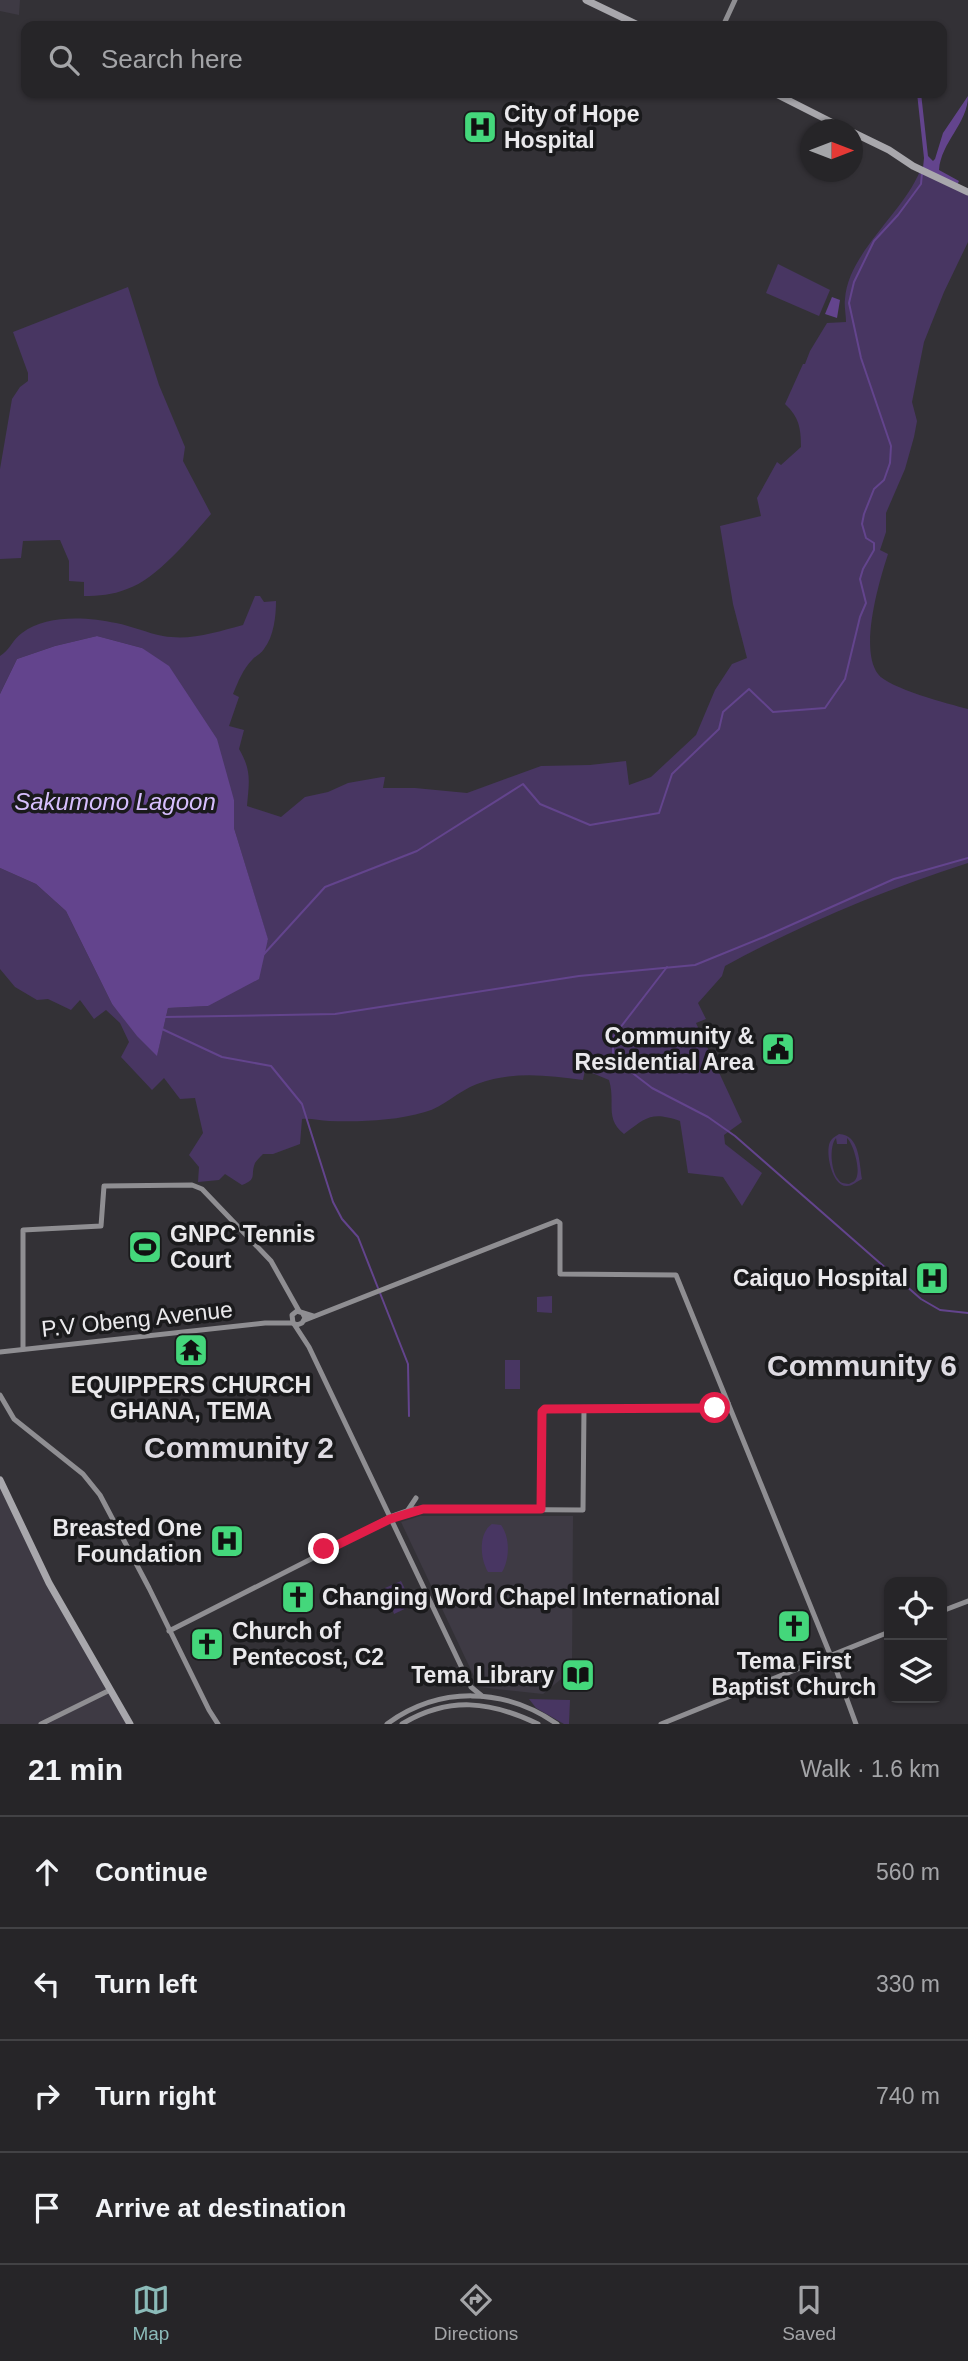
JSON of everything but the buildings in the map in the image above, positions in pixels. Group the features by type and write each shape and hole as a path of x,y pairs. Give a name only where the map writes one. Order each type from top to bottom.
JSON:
{"main road":[{"path":"579,0 621,21"},
{"path":"586,0 630,21"},
{"path":"778,98 819,116"},
{"path":"784,98 825,119"},
{"path":"863,137 913,166 968,192"},
{"path":"0,1480 49,1583 130,1724"}],"street":[{"path":"725,21 735,0"},
{"path":"23,1349 23,1230 101,1226 104,1186 198,1187 271,1261 303,1317 306,1341"},
{"path":"278,1322 292,1315 316,1316 558,1221 560,1274 676,1275 856,1724"},
{"path":"293,1302 294,1323 306,1341 471,1687 482,1696"},
{"path":"278,1322 300,1325 303,1317"},
{"name":"P.V Obeng Avenue","path":"0,1352 278,1322"},
{"path":"0,1395 14,1419 92,1484 218,1724"},
{"path":"541,1509 542,1411 545,1409 708,1409 727,1406"},
{"path":"407,1510 583,1510 584,1408"},
{"path":"169,1631 397,1516 407,1510 415,1498"},
{"path":"386,1510 397,1516 423,1509"},
{"path":"394,1527 397,1516"},
{"path":"947,1609 968,1601"},
{"path":"659,1724 884,1634"},
{"path":"462,1696 471,1687"},
{"path":"41,1724 110,1691"},
{"path":"46,1724 110,1691"},
{"path":"462,1696 463,1704"},
{"path":"387,1724 417,1705 462,1696 482,1696 525,1706 557,1724"},
{"path":"401,1724 430,1711 463,1704 502,1709 538,1724"},
{"path":"409,1724 414,1718"}],"shaded area":[{"path":"0,0 20,0 19,15 0,11"},
{"name":"City of Hope Hospital","path":"484,116 490,133 477,138 470,122"},
{"path":"920,171 968,195 968,242 924,342 912,402 917,421 914,437 905,469 886,513 886,532 880,550 888,554 872,615 870,649 878,674 884,679 920,695 968,709 968,863 844,909 725,966 722,976 698,1003 706,1019 696,1023 742,1122 724,1135 725,1144 762,1173 742,1206 723,1177 688,1173 680,1121 650,1117 624,1134 612,1116 609,1080 585,1070 583,1080 529,1075 490,1080 470,1087 432,1110 413,1115 353,1121 302,1119 300,1144 273,1154 263,1154 255,1163 252,1179 247,1183 242,1185 225,1174 219,1180 198,1182 199,1167 189,1155 203,1133 195,1098 180,1099 164,1078 152,1090 121,1057 129,1042 120,1023 106,1010 94,1019 80,1000 71,1010 48,999 37,1000 15,987 0,969 0,868 36,884 66,911 112,1004 157,1055 168,1008 208,1006 268,940 234,828 234,800 142,648 97,636 55,646 17,659 0,694 0,656 22,633 55,620 93,619 163,636 193,637 243,625 255,596 260,596 264,602 276,601 270,638 263,651 246,667 233,694 239,697 229,726 244,730 239,749 248,770 247,806 281,817 305,797 328,792 348,783 382,777 385,777 383,788 467,793 541,766 626,761 629,785 651,777 696,735 715,690 732,664 747,658 733,604 720,526 761,516 757,498 777,462 781,465 801,447 798,423 785,404 803,364 827,323 846,322 845,299 848,282 856,265 902,202"},
{"path":"778,264 830,290 819,316 766,293"},
{"path":"128,287 159,385 185,447 183,461 211,514 172,557 138,584 111,594 84,596 84,582 69,581 69,561 60,540 23,541 21,558 0,559 0,469 12,399 28,381 28,373 13,332"},
{"path":"839,1134 851,1139 859,1158 862,1179 849,1186 837,1181 829,1161 830,1142","holes":["836,1138 837,1144 847,1144 847,1138 852,1145 858,1167 855,1180 849,1184 840,1182 834,1170 832,1152"]},
{"path":"552,1296 552,1313 537,1312 537,1297"},
{"path":"906,1358 922,1358 921,1378 906,1377"},
{"path":"505,1360 520,1360 520,1389 505,1389"},
{"path":"0,1478 57,1598 130,1724 0,1724"},
{"path":"420,1516 573,1516 572,1670 543,1694 479,1687 401,1522"},
{"path":"492,1524 501,1525 507,1542 506,1561 502,1572 488,1572 483,1560 482,1540 487,1528"},
{"path":"401,1581 413,1605 394,1614 385,1588"},
{"path":"529,1699 570,1700 569,1724 564,1724 536,1708"}],"water":[{"path":"968,96 964,115 944,150 939,170 959,181 957,185 923,168 918,98 922,98 928,156 933,161 943,133"},
{"path":"832,297 840,300 837,318 825,314"},
{"name":"Sakumono Lagoon","path":"97,636 142,648 169,666 217,739 234,800 234,828 268,939 259,979 208,1006 168,1008 157,1056 112,1004 66,911 36,884 0,868 0,694 17,659"}],"waterway":[{"path":"264,954 325,887 417,851 523,784 540,804 590,825 659,813 672,774 719,729 723,712 749,689 773,712 825,708 845,679 866,603 860,579 874,550 874,543 866,538 862,524 874,489 884,480 890,463 891,446 861,358 849,303 854,282 874,241 921,184 922,173"},
{"path":"164,1017 335,1014 579,976 695,965 894,879 968,858"},
{"path":"667,967 613,1037 613,1058 652,1088 708,1117 735,1136 921,1299 940,1310 968,1313"},
{"path":"162,1029 222,1057 271,1066 302,1104 333,1202 342,1219 358,1237 378,1288"},
{"path":"380,1293 408,1364 409,1416"}],"place":[{"name":"City of Hope Hospital","path":"480,127"},
{"name":"Community & Residential Area","path":"778,1049"},
{"name":"GNPC Tennis Court","path":"145,1247"},
{"name":"Caiquo Hospital","path":"932,1278"},
{"name":"EQUIPPERS CHURCH GHANA, TEMA","path":"191,1350"},
{"name":"Breasted One Foundation","path":"227,1541"},
{"name":"Changing Word Chapel International","path":"298,1597"},
{"name":"Tema First Baptist Church","path":"794,1626"},
{"name":"Church of Pentecost, C2","path":"207,1644"},
{"name":"Tema Library","path":"578,1675"}],"district":[{"name":"Community 6","path":"862,1365"},
{"name":"Community 2","path":"239,1447"}],"route":[{"path":"324,1549 390,1519 423,1509 541,1509 542,1411 545,1409 715,1408"}]}
